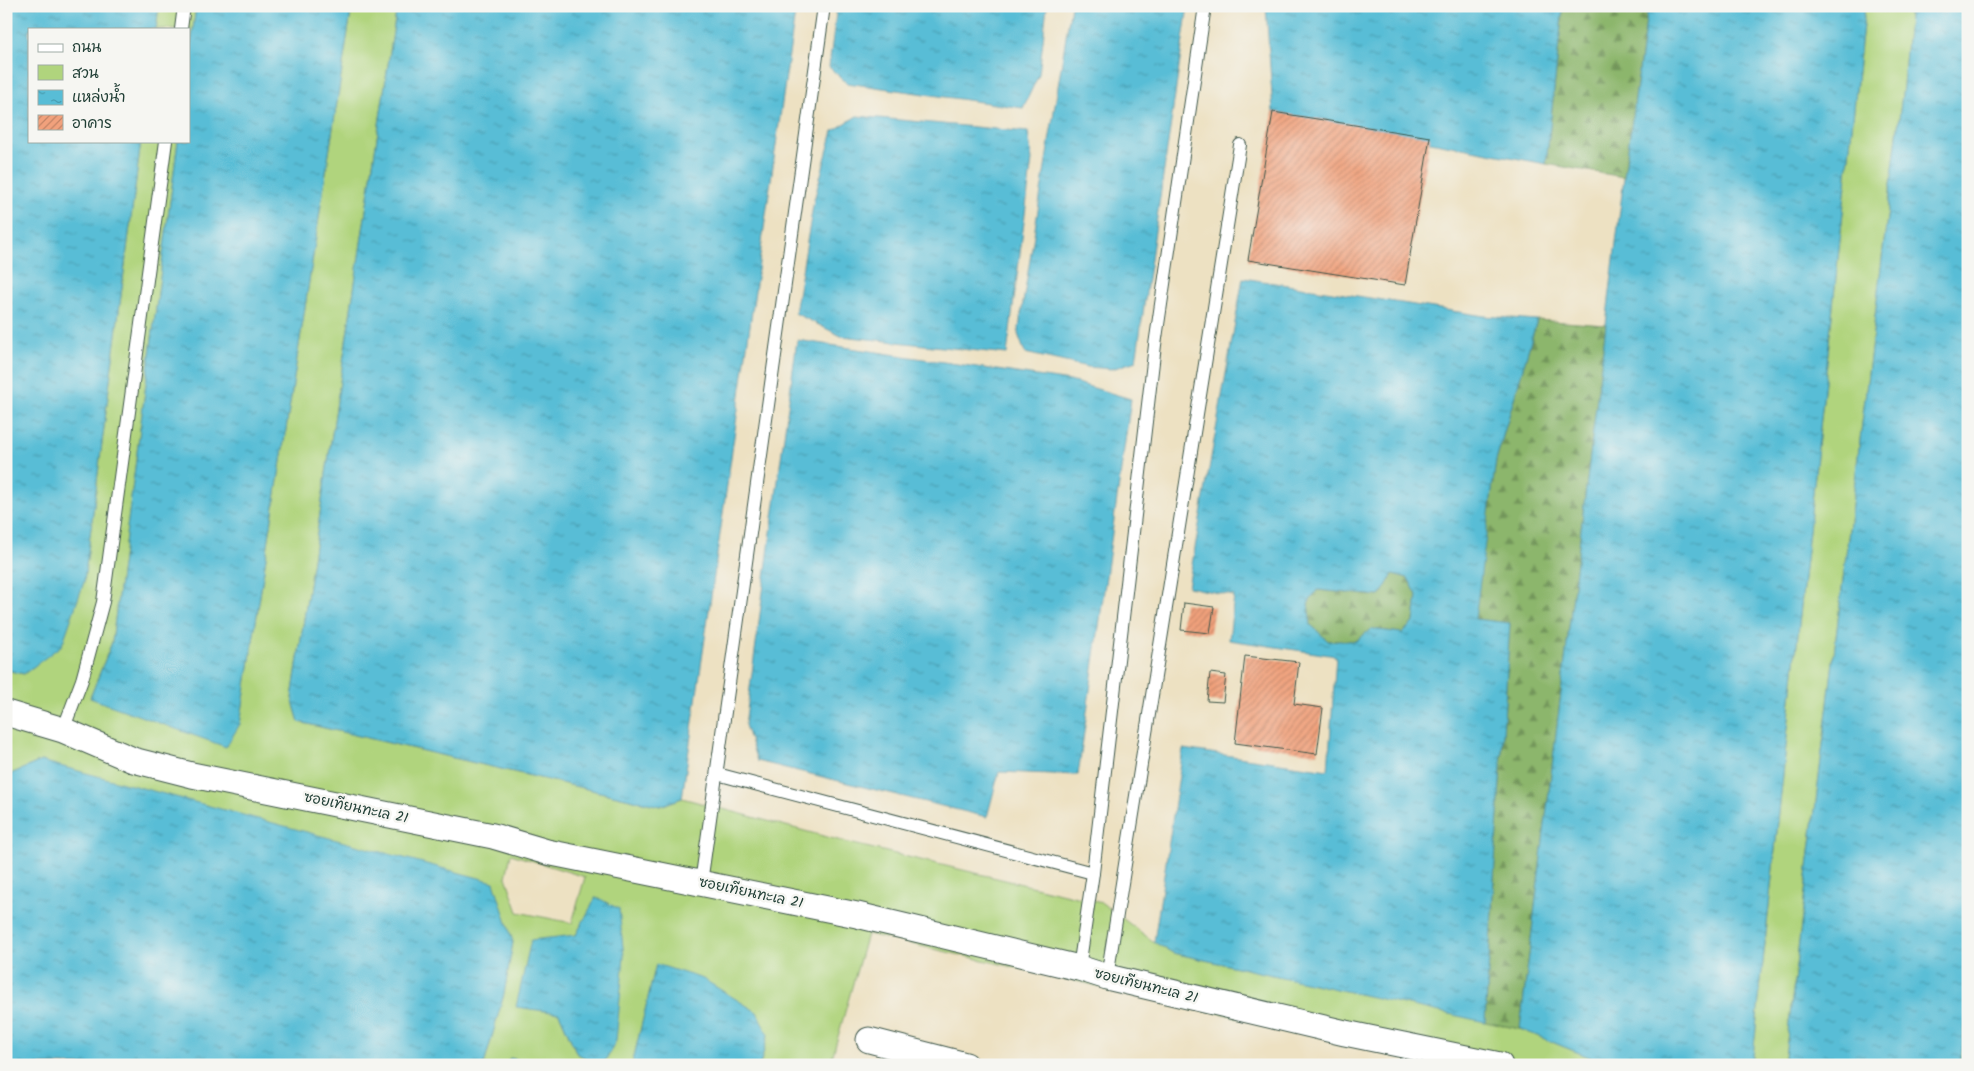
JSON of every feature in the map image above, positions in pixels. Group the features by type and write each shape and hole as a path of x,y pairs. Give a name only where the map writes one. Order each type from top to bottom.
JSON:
{"street":[{"name":"ซอยเทียนทะเล 21","path":"6,713 63,730 132,760 192,775 492,836 547,852 857,915 1079,968 1107,977 1345,1033 1500,1065"},
{"path":"869,1040 966,1065"}],"lane":[{"path":"181,28 184,6"},
{"path":"701,883 824,6"},
{"path":"1079,968 1093,873 1155,345 1205,6"},
{"path":"63,730 82,680 103,602 166,142"},
{"path":"1107,977 1240,145"},
{"path":"717,774 1093,873"}],"green space":[{"path":"159,6 196,6 190,53 190,28 156,28"},
{"path":"352,6 397,6 292,698 299,722 660,806 682,798 853,844 1102,903 1154,942 1173,953 1520,1029 1609,1065 1450,1065 867,934 830,1065 760,1065 768,1035 656,965 632,1065 537,1065 510,1058 507,1065 484,1065 504,994 513,942 105,779 41,761 6,776 6,670 24,674 84,582 141,142 178,142 112,642 90,698 240,724","holes":["511,854 585,877 572,923 518,912 506,877","596,898 577,1054 559,1013 576,935"]},
{"path":"1563,6 1648,6 1624,177 1546,164"},
{"path":"1865,6 1910,6 1903,86 1784,1065 1752,1065"},
{"path":"1537,320 1606,325 1520,1029 1485,1022 1510,623 1474,619 1496,460"},
{"path":"1393,574 1408,578 1417,595 1414,622 1402,633 1371,629 1356,641 1328,641 1311,625 1308,604 1317,590 1380,596"},
{"path":"1968,1002 1968,1065 1960,1065"}],"water":[{"path":"6,6 159,6 156,28 28,28 28,142 141,142 84,582 62,645 24,674 6,670"},
{"path":"196,6 352,6 240,724 226,747 90,698 112,642 178,142 190,142 190,53"},
{"path":"397,6 796,6 682,798 660,806 299,722 292,698"},
{"path":"837,6 1047,6 1039,74 1023,108 847,83 829,67"},
{"path":"1071,6 1188,6 1136,361 1112,369 1088,367 1025,353 1018,334"},
{"path":"1266,6 1563,6 1546,164 1273,112"},
{"path":"1648,6 1865,6 1752,1065 1609,1065 1520,1029 1624,177"},
{"path":"1910,6 1968,6 1968,1002 1960,1065 1784,1065 1903,86"},
{"path":"857,116 1028,132 1032,160 1007,354 841,336 795,313 814,200 833,131"},
{"path":"1243,278 1484,316 1537,320 1496,460 1475,619 1510,623 1485,1022 1173,953 1154,942 1183,749 1328,770 1336,656 1229,640 1234,596 1188,587","holes":["1393,574 1408,578 1417,595 1414,622 1402,633 1371,629 1356,641 1328,641 1311,625 1308,604 1317,590 1380,596"]},
{"path":"797,340 1070,381 1131,399 1078,775 999,772 987,817 757,761 745,725"},
{"path":"41,761 494,882 513,942 504,994 484,1065 6,1065 6,776"},
{"path":"596,897 619,909 624,957 616,1041 603,1065 577,1054 559,1013 516,1007 531,940 576,935"},
{"path":"656,964 703,979 757,1012 768,1035 760,1065 632,1065"},
{"path":"510,1058 537,1065 507,1065"}],"building":[{"path":"1273,112 1430,137 1405,285 1248,260"},
{"path":"1184,603 1214,607 1210,633 1181,630"},
{"path":"1245,656 1299,662 1294,704 1323,708 1317,754 1235,743"},
{"path":"1210,673 1226,675 1223,702 1207,701"}]}
